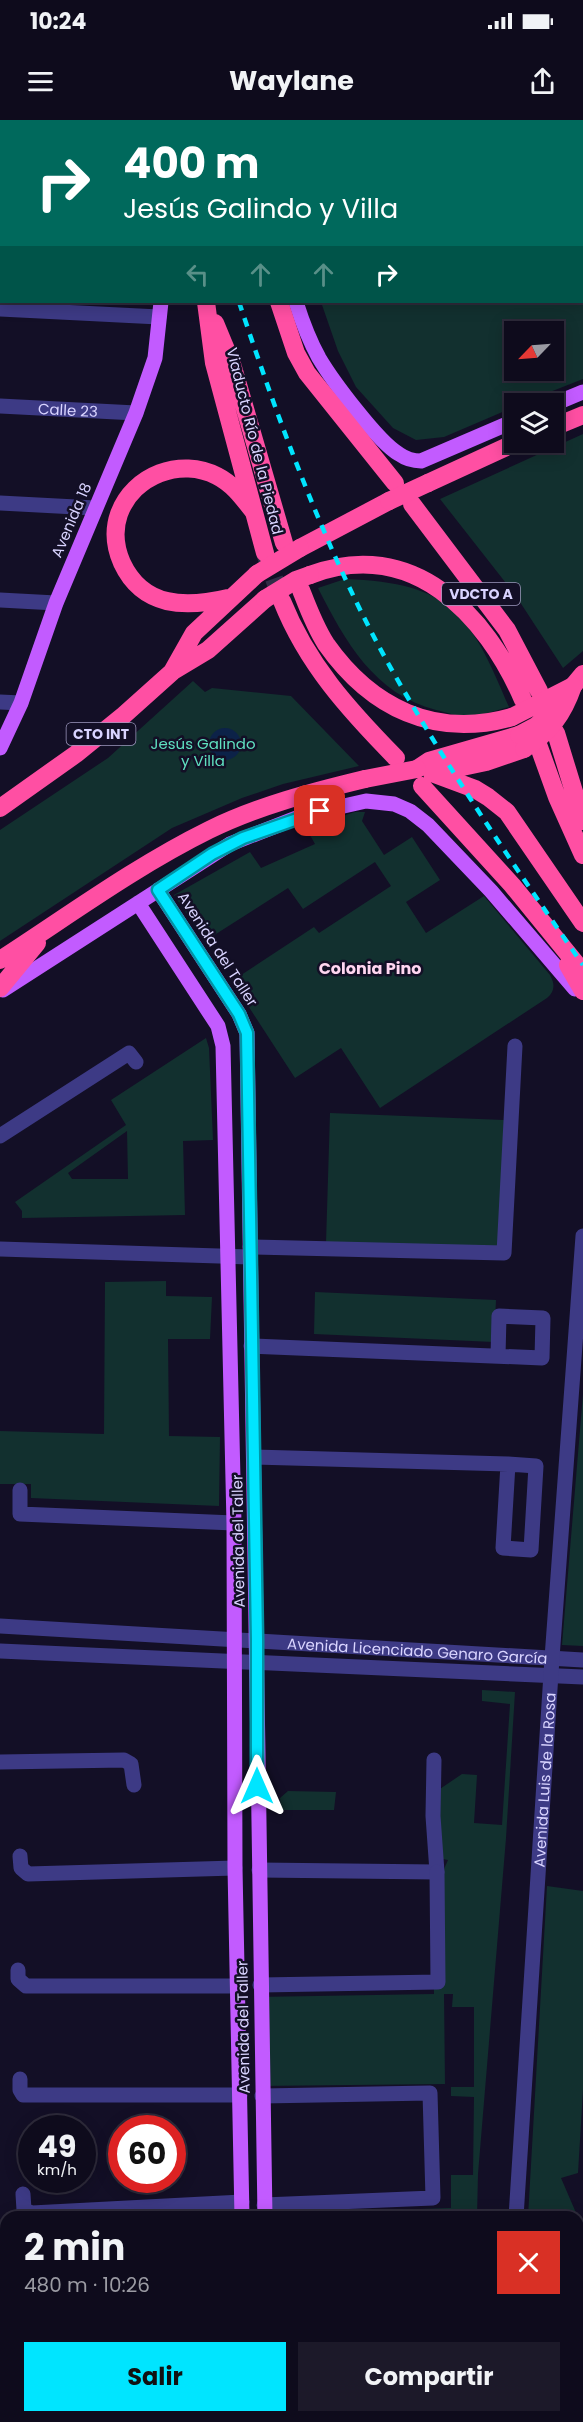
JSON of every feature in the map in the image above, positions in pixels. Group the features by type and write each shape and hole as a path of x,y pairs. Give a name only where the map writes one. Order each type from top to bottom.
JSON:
{"highway":[{"name":"Viaducto Río de la Piedad","path":"206,303 214,363 265,553"},
{"path":"206,303 232,364 292,546"},
{"path":"279,303 296,353 307,373 395,483"},
{"path":"564,423 583,415"},
{"name":"CTO INT","path":"0,808 76,754 172,672 194,633 257,574 292,546 504,448"},
{"path":"230,598 203,604 176,604 153,596 132,580 118,552 116,526 125,502 142,482 153,475 178,468 192,468 216,476 237,491 253,511"},
{"name":"VDCTO A","path":"305,582 325,569 360,565 403,572 435,587 452,597 480,626 531,695 525,662 501,622 412,504"},
{"path":"172,672 208,650 274,600 296,580 305,582 326,643 362,685 410,715 450,724 480,724 512,717 578,680"},
{"path":"274,600 321,674 396,758"},
{"path":"424,776 429,761 528,744 541,738 560,717 578,680"},
{"path":"556,733 583,820"},
{"path":"528,744 557,797 583,855"},
{"path":"424,776 454,819 583,972"},
{"path":"0,960 171,850 211,829 294,797 364,779 424,776 475,789 488,796 507,812 583,923"},
{"path":"0,990 49,928"},
{"path":"551,934 583,991"}],"main road":[{"path":"296,303 310,341 327,371 377,434 391,448 410,459 421,461 504,425"},
{"name":"Avenida 18","path":"0,747 21,703 56,603 136,413 154,358 160,309"},
{"path":"564,400 583,392"},
{"path":"0,990 212,854 273,826 366,801 394,804 417,816 452,848 583,997"},
{"name":"Avenida del Taller","path":"158,890 245,1024 249,1099 250,1346 254,1457 265,2211"},
{"name":"Avenida del Taller","path":"138,903 218,1026 222,1036 234,1523 235,1868 242,2210"},
{"path":"231,1405 253,1404"},
{"path":"239,2031 261,2031"}],"street":[{"path":"0,309 160,309"},
{"name":"Calle 23","path":"0,406 136,413"},
{"path":"0,503 95,508"},
{"path":"0,600 56,603"},
{"path":"0,702 21,703"},
{"path":"0,1249 227,1256 250,1252 504,1253 515,1046"},
{"path":"0,1136 129,1053 136,1062"},
{"name":"Avenida Luis de la Rosa","path":"516,2211 552,1658 583,1236"},
{"path":"250,1346 498,1356"},
{"path":"254,1457 508,1464 536,1466 531,1550 503,1548 508,1464"},
{"path":"20,1490 20,1514 234,1523"},
{"name":"Avenida Licenciado Genaro García","path":"0,1626 257,1639 583,1660"},
{"name":"Avenida Licenciado Genaro García","path":"0,1650 583,1677"},
{"path":"0,1762 123,1760 132,1764 134,1785"},
{"path":"260,1985 438,1982 434,1760"},
{"path":"20,1856 21,1868 28,1874 235,1868"},
{"path":"259,1870 437,1872"},
{"path":"18,1970 18,1979 26,1986 239,1986"},
{"path":"20,2079 20,2090 23,2095 240,2095"},
{"path":"262,2096 430,2093 433,2198 265,2211"},
{"path":"23,2194 24,2210 27,2211"},
{"path":"172,2211 242,2210"}],"green space":[{"path":"321,303 583,303 583,379 547,393 504,393 504,411 444,437 416,440 393,428 356,387 338,351"},
{"path":"583,434 583,651 563,668 516,596 440,499 541,453 564,453 564,443"},
{"path":"345,579 381,582 410,588 434,597 452,610 468,627 482,648 509,707 478,715 460,716 414,702 395,692 364,663 351,646 318,588"},
{"name":"Jesús Galindo y Villa","path":"193,681 205,692 212,688 291,696 359,766 283,784 242,798 172,828 0,941 0,830 108,758"},
{"path":"355,812 365,812 362,821 384,855 412,837 440,880 406,902 426,933 484,896 550,975 553,984 552,993 547,998 380,1108 341,1048 295,1078 232,981 314,927 319,933 391,886 375,862 303,909 288,888 205,941 174,895 250,852 261,868 315,844 306,828"},
{"path":"206,1038 209,1048 213,1140 183,1141 185,1215 22,1218 22,1211 15,1202 126,1125 111,1100","holes":["127,1131 128,1179 72,1179 68,1173"]},
{"path":"330,1113 504,1120 500,1247 326,1243"},
{"path":"166,1281 166,1296 212,1297 210,1339 168,1339 169,1436 220,1437 219,1506 31,1498 31,1484 0,1484 0,1431 104,1434 105,1282"},
{"path":"315,1292 496,1300 494,1342 314,1334"},
{"path":"583,1394 583,1646 562,1645"},
{"path":"482,1690 515,1692 506,1838 478,2174 477,2211 358,2211 451,2208 451,2175 473,2175 474,2097 451,2096 451,2087 474,2087 474,2007 452,2007 453,1994 444,1994 445,2084 258,2086 257,1997 434,1994 432,1885 437,1885 448,1860 443,1859 431,1795 462,1774 477,1775 474,1823 502,1825 510,1704 482,1701"},
{"path":"288,1791 336,1792 334,1810 281,1810 280,1798"},
{"path":"547,1886 583,1891 583,2090 578,2173 561,2178 575,2211 528,2211"}],"water":[{"path":"225,728 236,733 241,744 236,755 225,760 214,755 209,744 214,733"}],"tunnel":[{"path":"265,553 282,601"}],"railway":[{"path":"239,303 305,486 365,620 410,702 457,779 583,965"}],"district":[{"name":"Colonia Pino","path":"370,968"}],"route":[{"path":"257,1786 258,1690 250,1346 247,1033 239,1014 158,890 212,854 243,838 320,811"}]}
